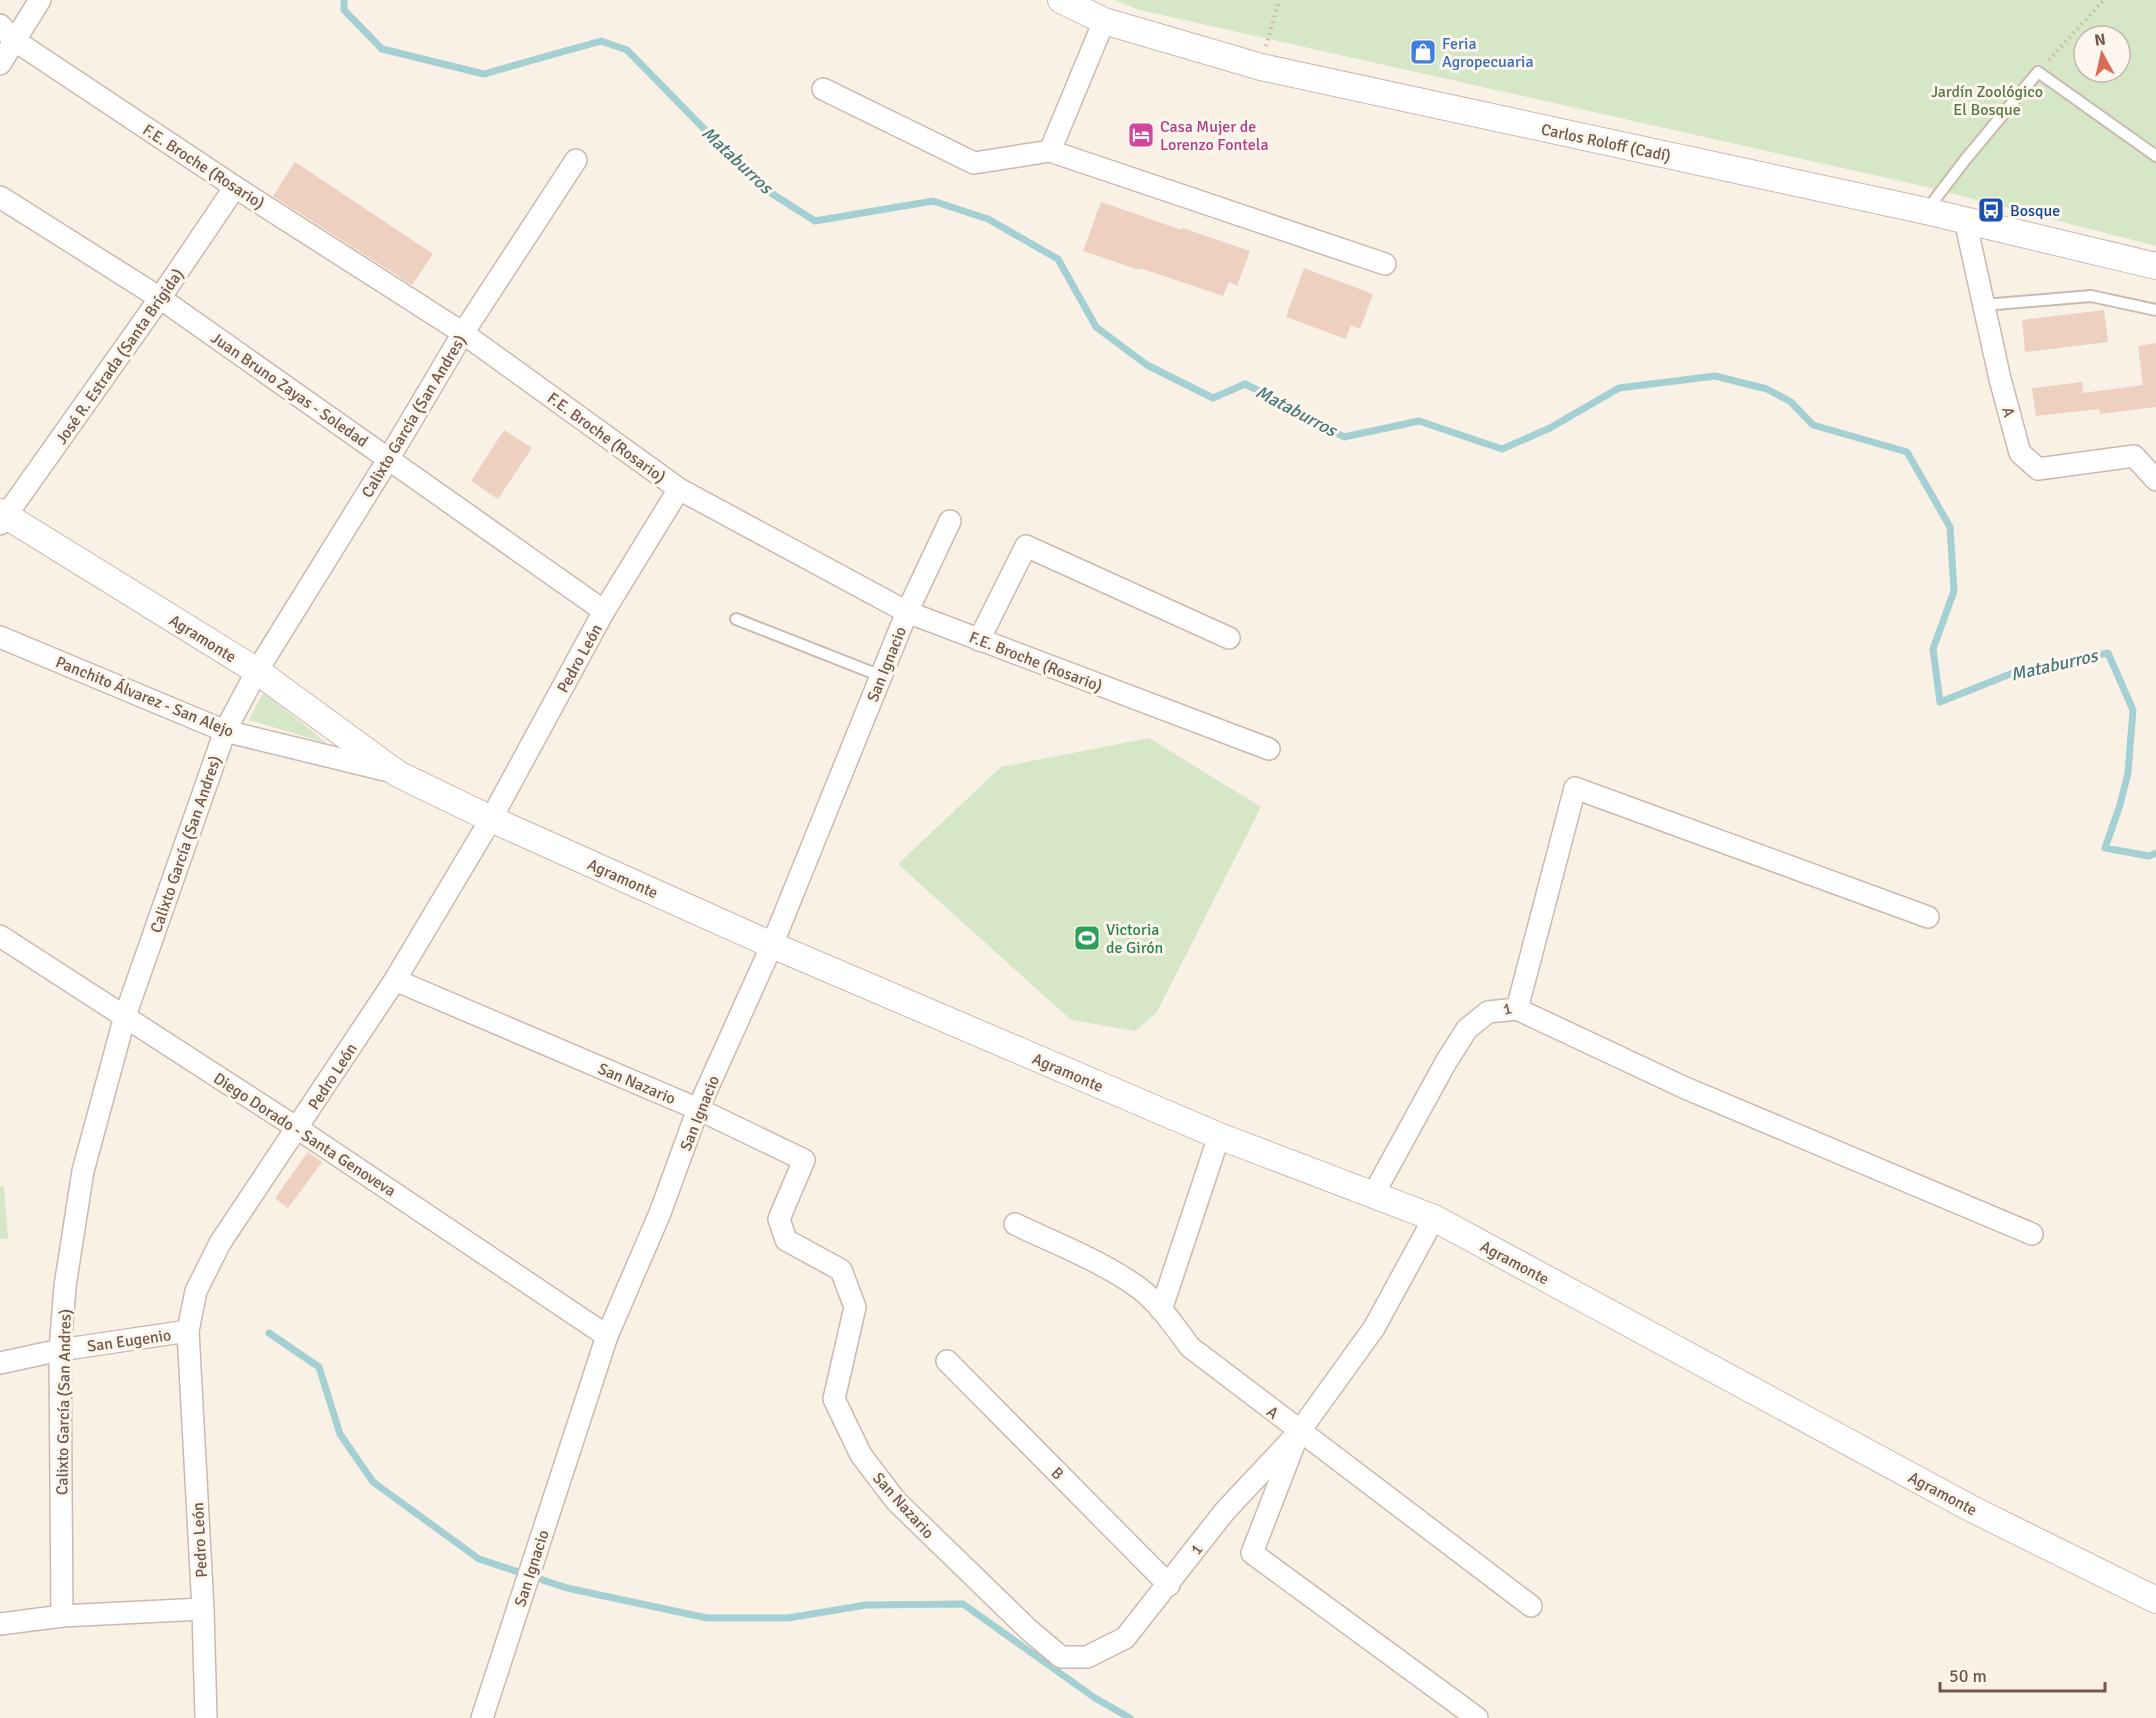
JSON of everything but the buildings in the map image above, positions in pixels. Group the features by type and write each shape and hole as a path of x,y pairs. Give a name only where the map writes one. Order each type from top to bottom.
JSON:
{"street":[{"path":"0,63 7,33 39,0"},
{"name":"Carlos Roloff (Cadí)","path":"1061,0 1104,21 1261,67 1926,211 2156,266"},
{"path":"1050,151 1104,21"},
{"name":"F.E. Broche (Rosario)","path":"7,33 235,187 463,333 679,489 907,612 1269,749"},
{"path":"823,88 974,163 1050,151 1385,264"},
{"name":"Calixto García (San Andres)","path":"62,1616 60,1350 65,1286 83,1171 125,1016 225,731 257,671 389,458 463,333 576,160"},
{"name":"José R. Estrada (Santa Brígida)","path":"2,517 160,298 235,187"},
{"name":"Juan Bruno Zayas - Soledad","path":"0,197 160,298 604,611"},
{"name":"A","path":"1965,220 2019,453 2038,469 2134,456 2156,480"},
{"name":"Pedro León","path":"206,1718 203,1609 188,1331 196,1290 220,1244 395,980 491,819 604,611 679,489"},
{"name":"Agramonte","path":"2,517 257,671 398,774 491,819 772,945 1219,1136 1434,1218 1972,1509 2156,1600"},
{"name":"San Ignacio","path":"482,1718 607,1336 660,1213 698,1109 772,945 907,612 950,521"},
{"path":"979,640 1026,546 1228,638"},
{"name":"Panchito Álvarez - San Alejo","path":"0,637 225,731 398,774"},
{"name":"1","path":"1373,1195 1446,1062 1467,1029 1488,1012 1516,1009 1575,788 1928,917"},
{"name":"Diego Dorado - Santa Genoveva","path":"0,936 297,1128 607,1336"},
{"name":"San Nazario","path":"395,980 698,1109 804,1160 779,1219 786,1240 841,1270 855,1307 834,1399 861,1455 896,1501 1029,1630 1061,1657 1087,1657"},
{"path":"1516,1009 1683,1087 2032,1234"},
{"path":"1161,1310 1219,1136"},
{"name":"1","path":"1087,1657 1125,1638 1226,1511 1299,1432 1374,1328 1434,1218"},
{"name":"A","path":"1015,1224 1108,1269 1140,1288 1190,1347 1531,1606"},
{"name":"San Eugenio","path":"0,1364 60,1350 188,1331"},
{"name":"B","path":"947,1361 1169,1585"},
{"name":"1","path":"1299,1432 1252,1553 1477,1718"},
{"path":"0,1624 62,1616 203,1609"}],"lane":[{"path":"1926,211 2038,72 2156,156"},
{"path":"1984,305 2091,296 2156,310"},
{"path":"736,619 881,676"}],"path":[{"path":"1261,67 1279,0"},
{"path":"2038,72 2103,0"}],"green space":[{"name":"Jardín Zoológico El Bosque","path":"1115,0 2156,0 2156,246 1927,187 1140,10"},
{"path":"264,693 327,743 249,720"},
{"name":"Victoria de Girón","path":"1149,738 1261,807 1157,1012 1136,1031 1071,1020 898,864 1001,767"},
{"path":"0,1186 4,1186 8,1239 0,1239"}],"waterway":[{"name":"Mataburros","path":"344,0 344,10 382,49 484,74 601,41 627,50 760,186 815,221 933,201 988,219 1058,259 1096,327 1147,365 1213,398 1245,384 1344,437 1419,421 1502,449 1550,428 1619,388 1715,376 1767,389 1791,402 1813,425 1907,452 1950,527 1954,591 1933,649 1940,702 2018,671 2108,653 2133,710 2128,773 2105,848 2149,856 2156,853"},
{"path":"269,1333 319,1367 340,1434 373,1482 479,1559 567,1588 707,1618 788,1618 866,1605 963,1604 1095,1698 1130,1718"}],"place":[{"name":"Feria Agropecuaria","path":"1423,52"},
{"name":"Casa Mujer de Lorenzo Fontela","path":"1141,135"},
{"name":"Bosque","path":"1991,210"},
{"name":"Victoria de Girón","path":"1087,938"}]}
